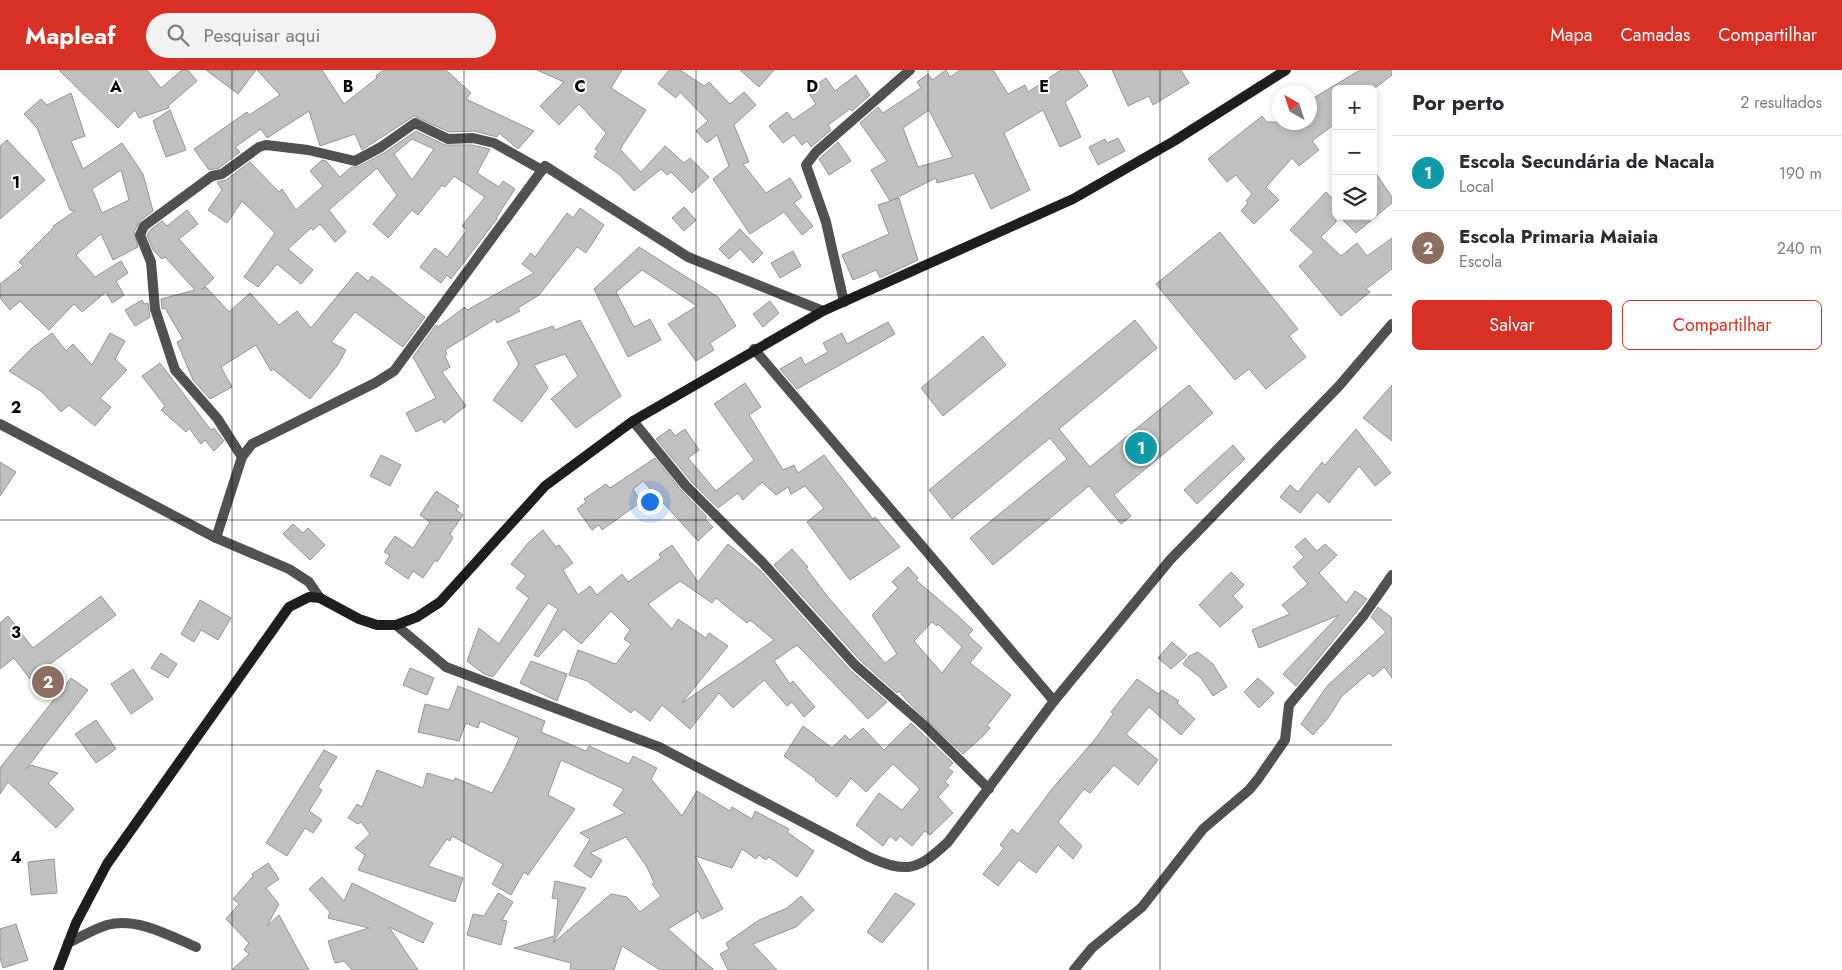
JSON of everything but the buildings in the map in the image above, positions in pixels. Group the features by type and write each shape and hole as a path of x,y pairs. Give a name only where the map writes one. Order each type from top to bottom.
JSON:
{"street":[{"path":"844,302 826,222 806,165 816,152 910,70"},
{"path":"58,970 68,943 107,864 289,607 309,597 320,598 359,619 377,625 396,626 417,617 440,602 545,486 633,421 754,349 823,312 1073,199 1174,141 1286,70"},
{"path":"242,457 216,418 175,370 154,309 150,262 140,235 144,226 212,176 222,174 259,147 266,145 308,150 356,161 381,147 415,123 448,139 473,138 494,142 542,170"},
{"path":"216,538 242,457 252,444 270,433 375,383 394,371 545,166 688,257 823,312"},
{"path":"396,626 446,667 659,747 892,868 914,866 929,859 948,842 1054,701 1170,560 1339,386 1392,324"},
{"path":"754,349 1054,701"},
{"path":"633,421 686,486 763,563 855,665 924,726 989,789"},
{"path":"0,424 216,538 297,573 309,582 320,598"},
{"path":"1074,970 1092,948 1142,907 1203,829 1249,790 1258,779 1285,740 1289,705 1364,615 1392,575"},
{"path":"68,943 108,925 129,923 157,931 196,947"}],"place":[{"name":"Escola Secundária de Nacala","path":"1141,448"},
{"name":"Escola Primaria Maiaia","path":"48,682"}]}
